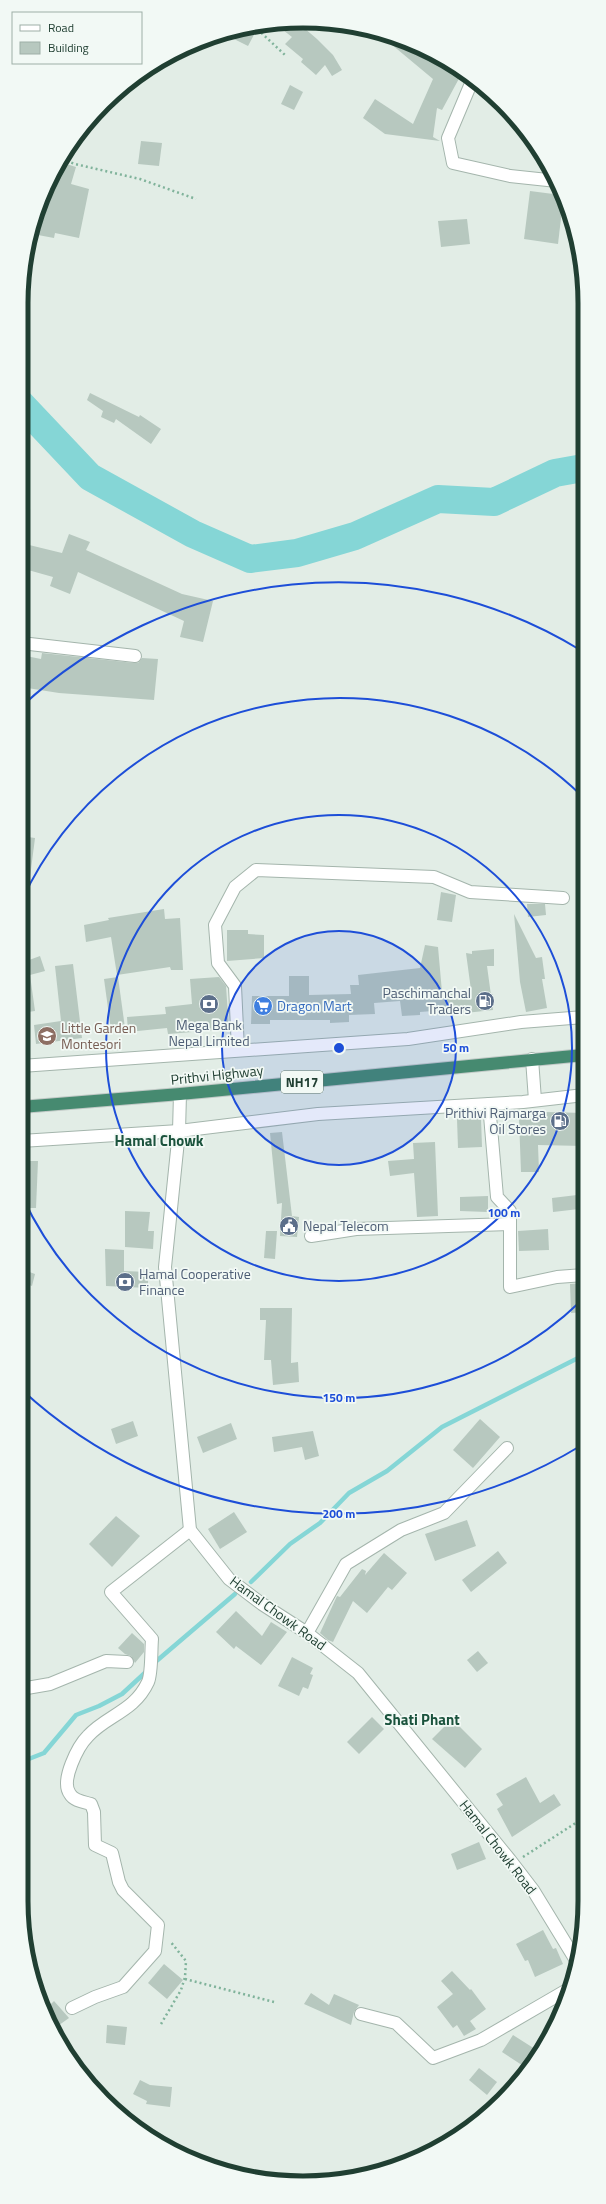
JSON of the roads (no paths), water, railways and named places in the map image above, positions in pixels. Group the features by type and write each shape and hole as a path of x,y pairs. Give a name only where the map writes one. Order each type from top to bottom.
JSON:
{"highway":[{"name":"Prithvi Highway","path":"28,1106 180,1094 578,1055"}],"street":[{"path":"471,85 448,138 453,163 510,176 550,180"},
{"path":"28,644 135,656"},
{"path":"238,1050 235,986 218,964 215,925 235,887 256,870 434,877 470,892 563,898"},
{"path":"28,1065 408,1039 521,1022 578,1017"},
{"path":"532,1059 535,1100"},
{"path":"72,2008 95,1996 123,1987 154,1951 158,1925 123,1890 119,1882 112,1853 95,1845 94,1812 91,1804 75,1799 68,1793 68,1784 73,1756 88,1735 128,1708 149,1681 152,1639 111,1592 190,1530 165,1266 179,1131 180,1094"},
{"path":"28,1141 179,1131 318,1114 489,1104 578,1096"},
{"path":"489,1104 497,1197 510,1211 510,1286 557,1277 578,1275"},
{"path":"311,1236 356,1229 510,1224"},
{"path":"307,1632 346,1564 401,1530 444,1513 507,1448"},
{"name":"Hamal Chowk Road","path":"190,1530 229,1579 262,1604 307,1632 358,1673 513,1863 533,1890 573,1955"},
{"path":"28,1688 50,1684 106,1661 127,1662"},
{"path":"361,2014 396,2023 433,2058 481,2040 562,1993"}],"waterway":[{"path":"28,411 90,477 193,534 250,559 297,553 355,536 438,499 494,502 555,473 578,469"},
{"path":"251,1582 290,1544 320,1523 349,1493 387,1471 442,1427 578,1358"},
{"path":"153,1664 235,1594"},
{"path":"28,1759 44,1753 76,1715 99,1706 122,1694 148,1670"}],"place":[{"name":"Paschimanchal Traders","path":"485,1001"},
{"name":"Mega Bank Nepal Limited","path":"209,1004"},
{"name":"Dragon Mart","path":"263,1006"},
{"name":"Little Garden Montesori","path":"47,1036"},
{"name":"Prithivi Rajmarga Oil Stores","path":"560,1121"},
{"name":"Nepal Telecom","path":"289,1226"},
{"name":"Hamal Cooperative Finance","path":"125,1282"}],"district":[{"name":"Hamal Chowk","path":"159,1141"},
{"name":"Shati Phant","path":"422,1720"}]}
